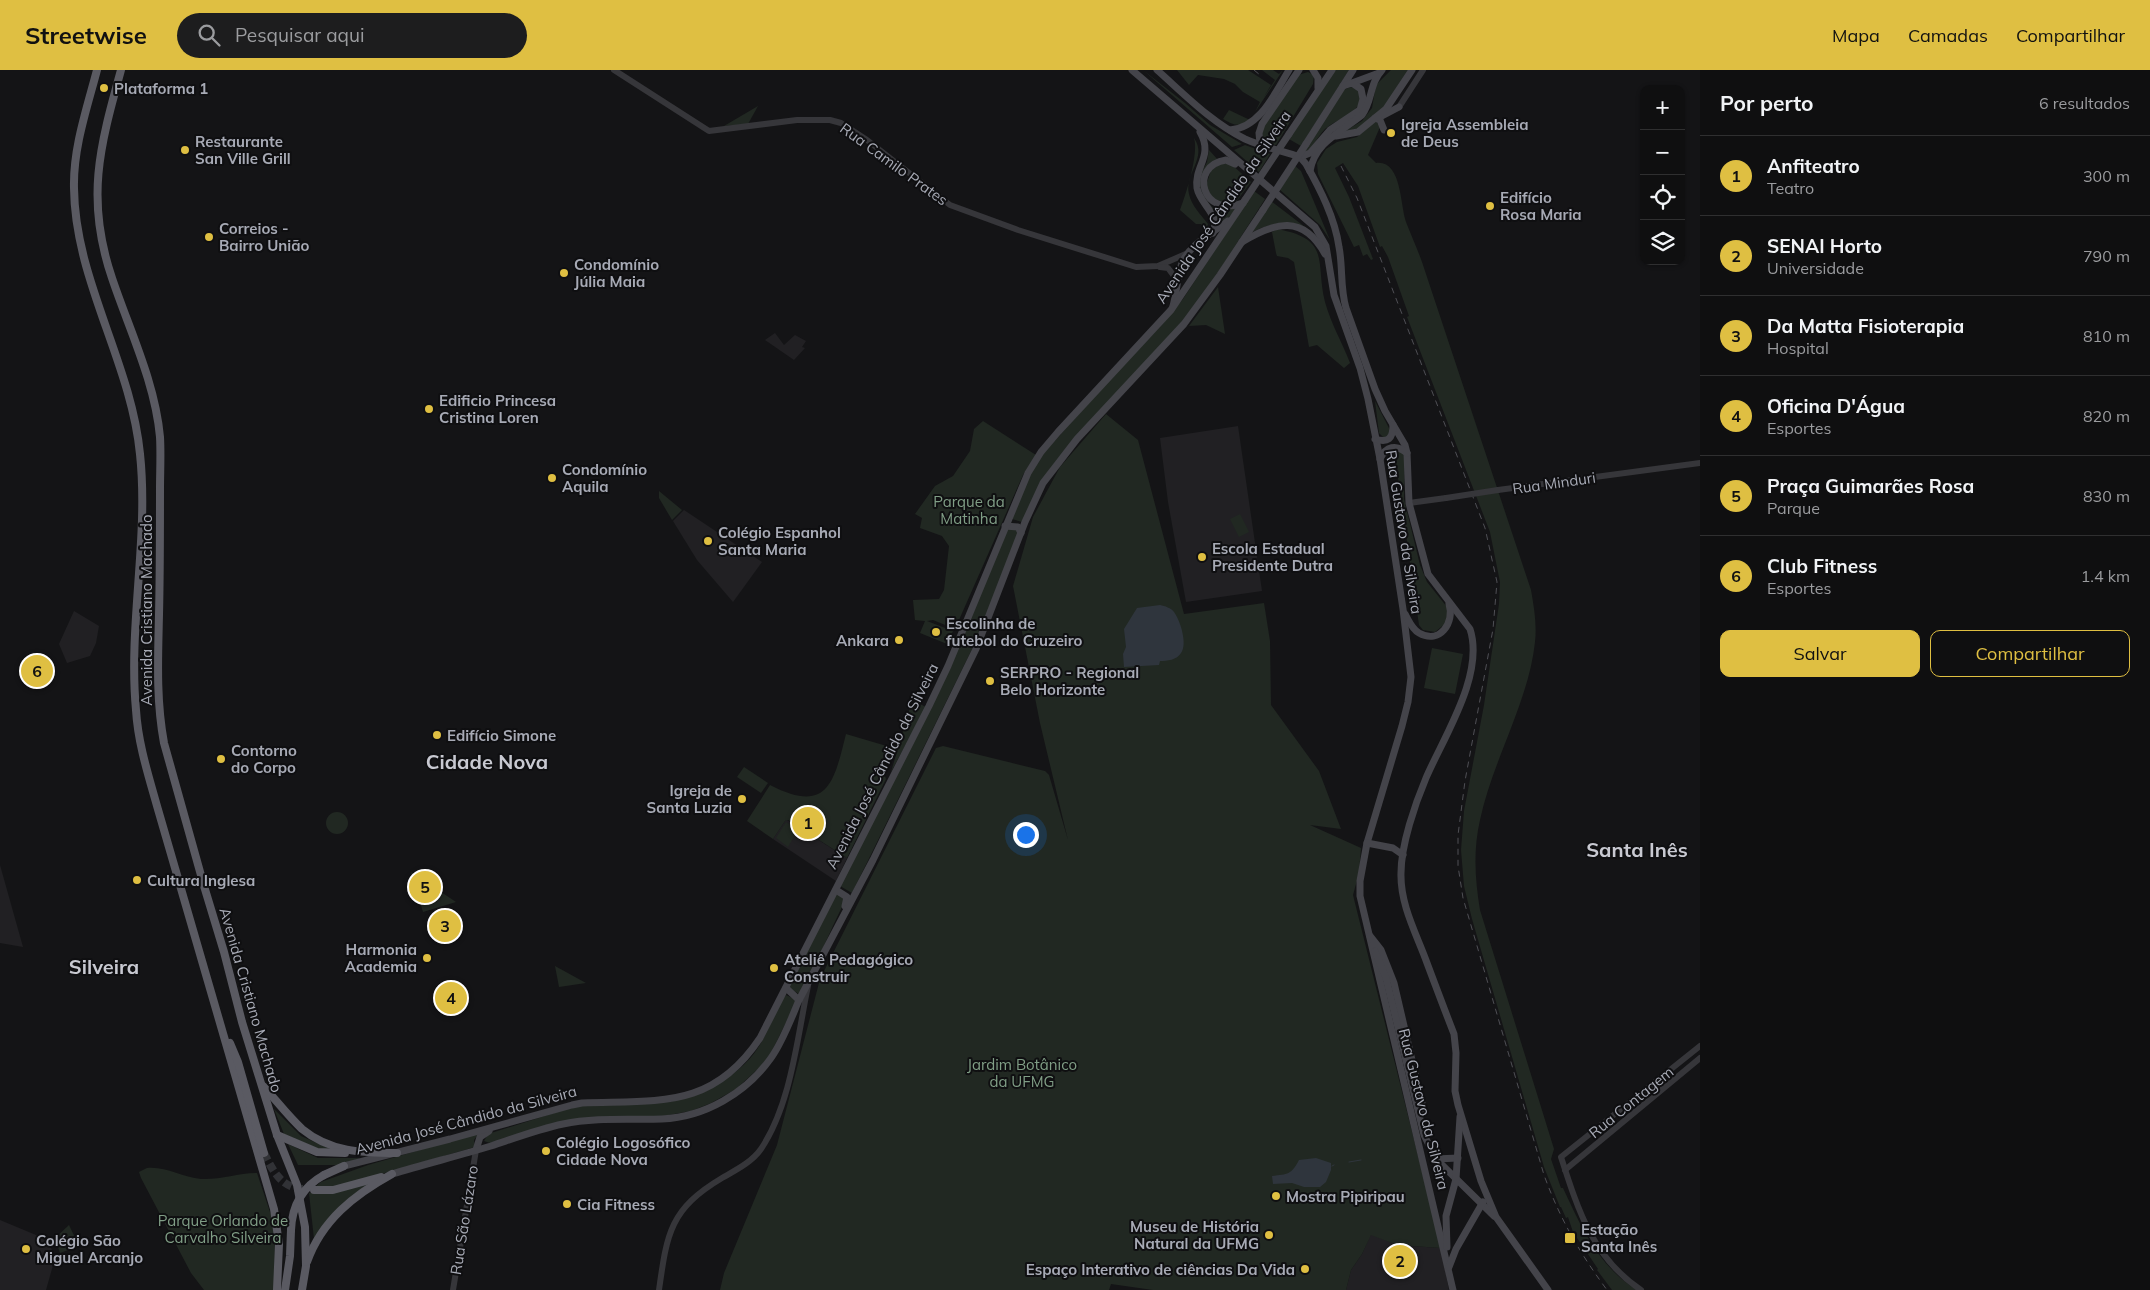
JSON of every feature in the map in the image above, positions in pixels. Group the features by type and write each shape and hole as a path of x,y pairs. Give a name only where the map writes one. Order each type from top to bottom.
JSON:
{"highway":[{"name":"Avenida Cristiano Machado","path":"97,70 77,148 74,187 75,215 83,256 104,326 125,380 140,454 141,505 134,674 136,711 148,774 278,1227 277,1290"},
{"name":"Avenida Cristiano Machado","path":"121,70 103,135 96,192 103,246 111,275 146,376 159,431 160,573 157,674 160,722 242,1022 277,1135 293,1173 302,1204 305,1227 306,1266 302,1290"},
{"path":"215,1004 238,1062 264,1153"},
{"path":"261,1085 297,1124 313,1136 336,1148 357,1152"},
{"path":"277,1135 322,1153 397,1153"},
{"path":"285,1290 290,1256 291,1222 295,1205 304,1190 324,1174 344,1166"},
{"path":"306,1266 316,1242 341,1208 371,1186 392,1174"},
{"path":"314,1190 333,1190 392,1174"}],"main road":[{"name":"Rua Gustavo da Silveira","path":"1132,70 1198,129 1315,227 1326,246 1334,295 1364,384 1380,459 1403,610 1410,676 1408,702 1367,843 1360,891 1368,934 1453,1290"},
{"path":"1157,70 1217,122 1260,144 1300,157 1310,171 1331,217 1339,246 1343,298 1346,308 1375,389 1408,453 1409,503 1428,574 1470,629 1473,637 1470,674 1462,703 1425,781 1403,855 1400,876 1404,900 1456,1040 1455,1091 1460,1114 1486,1194 1496,1218 1548,1290"},
{"path":"1230,130 1242,129 1255,121 1290,70"},
{"path":"1260,144 1259,133 1262,124 1299,70"},
{"path":"1313,70 1318,78 1318,89"},
{"name":"Avenida José Cândido da Silveira","path":"344,1166 582,1103 662,1101 680,1098 702,1090 735,1070 749,1055 786,988 948,666 1009,515 1024,481 1041,452 1171,310 1332,70"},
{"name":"Avenida José Cândido da Silveira","path":"392,1174 563,1124 671,1118 714,1106 747,1085 772,1057 890,825 976,649 1025,522 1040,490 1056,464 1184,324 1263,210 1353,70"},
{"path":"1333,136 1358,132 1375,118 1391,103 1412,70"},
{"path":"1343,86 1381,72"},
{"path":"1310,171 1313,157 1320,147 1362,115 1367,109 1371,100 1372,84 1381,72"},
{"path":"1300,157 1310,152 1330,130 1360,110 1363,93 1357,85 1352,83"},
{"path":"1375,118 1399,107"},
{"path":"1375,118 1380,120 1384,130"},
{"path":"1198,129 1204,139 1206,154 1197,180 1198,192 1214,218 1215,227 1213,233"},
{"path":"1244,202 1225,206 1214,203 1206,194 1204,182 1208,170 1221,161 1231,161 1245,169"},
{"path":"1171,310 1175,298 1177,280 1188,253 1234,216"},
{"path":"1240,244 1254,235 1275,226 1293,226 1305,230 1314,238 1329,259"},
{"path":"1375,440 1388,441 1392,436 1393,425"},
{"path":"1380,459 1391,447 1399,447 1408,453"},
{"path":"1009,515 1013,522 1020,524 1025,522"},
{"path":"1005,526 1018,526 1021,533"},
{"path":"1403,610 1417,632 1433,636 1448,626 1450,608 1448,601"},
{"path":"1367,843 1393,848 1403,855"},
{"path":"836,890 848,898 838,918 838,925"},
{"name":"Rua Gustavo da Silveira","path":"1368,934 1386,978 1424,1135 1436,1159 1496,1218"},
{"path":"786,988 800,1000"},
{"path":"1448,1270 1446,1216 1456,1179 1460,1114"},
{"path":"476,1150 480,1137 496,1127"},
{"path":"1436,1159 1458,1158"},
{"path":"1448,1270 1452,1256 1476,1216 1486,1194"},
{"path":"1476,1216 1484,1214 1496,1218"}],"street":[{"name":"Rua Camilo Prates","path":"614,70 709,131 798,120 836,121 860,135 950,205 962,211 1136,267 1158,266 1188,253"},
{"path":"1399,107 1423,70"},
{"path":"1158,266 1168,268 1177,280"},
{"name":"Rua Minduri","path":"1409,503 1700,463"},
{"path":"659,1290 668,1237 679,1213 702,1189 754,1158 779,1115 809,984"},
{"path":"800,1000 802,1014"},
{"name":"Rua Contagem","path":"1700,1046 1561,1158 1565,1170 1700,1058"},
{"name":"Rua São Lázaro","path":"453,1290 476,1150"},
{"path":"1565,1170 1576,1202 1599,1250 1617,1270 1642,1290"}],"shaded area":[{"path":"775,333 784,345 795,335 806,341 802,347 805,348 794,360 765,340"},
{"path":"1238,426 1262,591 1186,602 1168,502 1160,438"},
{"name":"Colégio Espanhol Santa Maria","path":"684,510 762,562 733,602 697,560 673,521"},
{"path":"1160,605 1168,607 1173,611 1179,621 1184,644 1181,653 1174,659 1160,661 1159,665 1124,667 1123,654 1126,647 1124,629 1137,608"},
{"path":"74,611 99,626 96,643 90,656 67,663 59,644"},
{"path":"787,820 847,858 836,881 773,839"},
{"path":"0,865 23,947 0,943"},
{"path":"1316,1158 1331,1163 1331,1170 1326,1182 1320,1187 1304,1187 1292,1183 1273,1184 1272,1176 1288,1173 1294,1169 1299,1160"},
{"name":"Colégio São Miguel Arcanjo","path":"0,1220 48,1240 55,1258 46,1290 0,1290"},
{"path":"1371,1234 1397,1245 1441,1248 1449,1290 1346,1290 1351,1270 1362,1254"}],"green space":[{"path":"1143,70 1210,125 1242,144 1232,147"},
{"path":"1177,70 1248,70 1271,85 1264,97 1275,80 1262,70 1273,70 1279,74 1283,70 1255,112 1260,102 1243,92 1235,84 1224,79 1198,75 1189,85"},
{"path":"1335,70 1349,70 1301,146 1289,139"},
{"path":"1391,70 1409,70 1386,106 1360,128 1342,133 1362,121 1372,108 1376,85"},
{"path":"1308,72 1314,75 1313,84 1276,145 1266,142 1262,135 1262,127 1298,75"},
{"path":"1351,87 1359,90 1360,100 1358,106 1351,113 1325,129 1311,147 1301,155 1343,90"},
{"path":"758,106 748,124 724,126"},
{"path":"1229,110 1250,120 1240,125 1230,123 1223,119"},
{"path":"1376,121 1380,127 1368,155 1376,163 1385,164 1395,176 1406,222 1422,262 1531,590 1534,609 1536,636 1526,687 1493,776 1478,831 1476,865 1480,910 1554,1149 1551,1159 1561,1188 1563,1188 1592,1245 1612,1270 1637,1290 1612,1290 1573,1232 1568,1217 1566,1218 1560,1207 1544,1167 1464,886 1461,850 1464,811 1484,705 1499,604 1500,582 1490,532 1407,317 1409,316 1388,257 1382,246 1380,247 1358,186 1343,163 1335,168 1349,197 1373,259 1371,260 1367,254 1363,256 1359,245 1354,247 1318,174 1317,163 1326,149 1337,142 1357,137"},
{"path":"1194,138 1198,145 1198,152 1190,178 1195,154"},
{"path":"1245,145 1270,154 1259,172 1234,150"},
{"path":"1209,150 1218,160 1213,162 1204,181 1204,195 1213,208 1237,209 1216,229 1203,198 1198,179 1207,162"},
{"path":"1221,163 1231,164 1251,182 1236,202 1224,205 1212,198 1206,185 1211,171"},
{"path":"1295,166 1301,171 1330,240 1320,225 1279,189"},
{"path":"1189,181 1190,198 1208,224 1206,231 1201,224 1196,224 1180,210"},
{"path":"1254,191 1265,199 1214,279 1182,324 1153,353 1059,457 1047,473 1022,522 1012,519 1026,480 1043,454 1160,327 1183,299"},
{"path":"1271,201 1309,230 1293,225 1278,224 1264,227 1248,234"},
{"path":"1277,229 1294,233 1306,239 1314,246 1318,254 1325,302 1350,363 1344,368 1317,345 1309,347 1294,262 1288,258 1277,256 1272,232"},
{"path":"1218,287 1225,334 1206,325 1189,326"},
{"path":"1375,401 1390,430 1387,438 1384,438 1379,433"},
{"name":"Jardim Botânico da UFMG","path":"1106,414 1138,440 1184,614 1264,603 1270,641 1271,705 1319,771 1341,829 1310,825 1361,848 1359,873 1353,895 1441,1248 1397,1245 1371,1235 1362,1254 1351,1270 1346,1290 1153,1290 1111,1284 1109,1290 720,1290 724,1273 777,1145 820,979 936,748 943,746 1045,771 1049,775 1068,840 1040,723 1013,586 1033,517 1060,467"},
{"name":"Parque da Matinha","path":"983,421 1036,455 1023,475 955,629 933,620 927,621 953,631 947,644 920,633 925,621 915,620 913,600 939,599 944,590 949,546 942,536 920,528 922,518 915,514 935,486 953,476 970,451 974,429"},
{"path":"1396,450 1404,451 1404,499 1420,565 1427,582 1447,607 1446,623 1435,632 1423,630 1419,625 1397,471 1391,458 1392,452"},
{"path":"659,491 682,510 672,520 659,498"},
{"path":"1240,514 1249,532 1239,537 1230,519"},
{"path":"1006,527 1019,530 977,639 852,893 840,886 931,708"},
{"path":"1432,648 1463,654 1455,694 1424,688"},
{"path":"914,701 926,707 891,772 911,704"},
{"path":"846,734 890,747 883,770 886,779 847,858 788,820 785,821 773,839 747,821 770,785 789,793 805,796 816,795 825,789 832,779 837,766"},
{"path":"744,767 768,783 761,793 737,777"},
{"path":"333,812 341,812 348,819 348,827 341,834 333,834 326,827 326,819"},
{"path":"786,822 798,830 788,847 776,838"},
{"path":"411,872 456,902 423,912"},
{"path":"837,894 843,896 845,901 812,972 799,994 788,987"},
{"path":"555,966 586,983 559,987"},
{"path":"786,995 797,1000 770,1055 736,1089 711,1103 691,1111 663,1116 595,1118 490,1143 484,1141 488,1134 579,1105 668,1102 708,1089 744,1065 761,1043"},
{"path":"274,1109 301,1136 335,1151 324,1151 284,1134"},
{"path":"479,1133 474,1140 475,1147 340,1186 313,1189 321,1182 368,1165"},
{"path":"288,1144 318,1158 361,1158 340,1165 298,1165"},
{"name":"Parque Orlando de Carvalho Silveira","path":"147,1168 167,1170 201,1179 257,1173 273,1221 275,1239 274,1290 204,1290 191,1273 141,1178 139,1172"},
{"path":"371,1182 339,1207 314,1239 309,1193 330,1193"},
{"path":"69,1225 79,1246 60,1253 55,1238"}],"waterway":[{"path":"1349,1162 1361,1160"}],"tunnel":[{"path":"264,1153 275,1172 284,1182 296,1188 304,1189"}],"railway":[{"path":"1254,70 1260,75"},
{"path":"1341,166 1357,198 1485,528 1497,582 1493,629 1465,781 1458,835 1458,866 1463,898 1544,1175 1571,1235 1607,1290"}],"place":[{"name":"Plataforma 1","path":"104,88"},
{"name":"Igreja Assembleia de Deus","path":"1391,133"},
{"name":"Restaurante San Ville Grill","path":"185,150"},
{"name":"Edifício Rosa Maria","path":"1490,206"},
{"name":"Correios - Bairro União","path":"209,237"},
{"name":"Condomínio Júlia Maia","path":"564,273"},
{"name":"Edificio Princesa Cristina Loren","path":"429,409"},
{"name":"Condomínio Aquila","path":"552,478"},
{"name":"Colégio Espanhol Santa Maria","path":"708,541"},
{"name":"Escola Estadual Presidente Dutra","path":"1202,557"},
{"name":"Escolinha de futebol do Cruzeiro","path":"936,632"},
{"name":"Ankara","path":"899,640"},
{"name":"Club Fitness","path":"37,671"},
{"name":"SERPRO - Regional Belo Horizonte","path":"990,681"},
{"name":"Edifício Simone","path":"437,735"},
{"name":"Contorno do Corpo","path":"221,759"},
{"name":"Igreja de Santa Luzia","path":"742,799"},
{"name":"Anfiteatro","path":"808,823"},
{"name":"Cultura Inglesa","path":"137,880"},
{"name":"Praça Guimarães Rosa","path":"425,887"},
{"name":"Da Matta Fisioterapia","path":"445,926"},
{"name":"Harmonia Academia","path":"427,958"},
{"name":"Ateliê Pedagógico Construir","path":"774,968"},
{"name":"Oficina D'Água","path":"451,998"},
{"name":"Colégio Logosófico Cidade Nova","path":"546,1151"},
{"name":"Mostra Pipiripau","path":"1276,1196"},
{"name":"Cia Fitness","path":"567,1204"},
{"name":"Museu de História Natural da UFMG","path":"1269,1235"},
{"name":"Estação Santa Inês","path":"1570,1238"},
{"name":"Colégio São Miguel Arcanjo","path":"26,1249"},
{"name":"SENAI Horto","path":"1400,1261"},
{"name":"Espaço Interativo de ciências Da Vida","path":"1305,1269"}],"district":[{"name":"Cidade Nova","path":"487,761"},
{"name":"Santa Inês","path":"1637,849"},
{"name":"Silveira","path":"104,966"}]}
